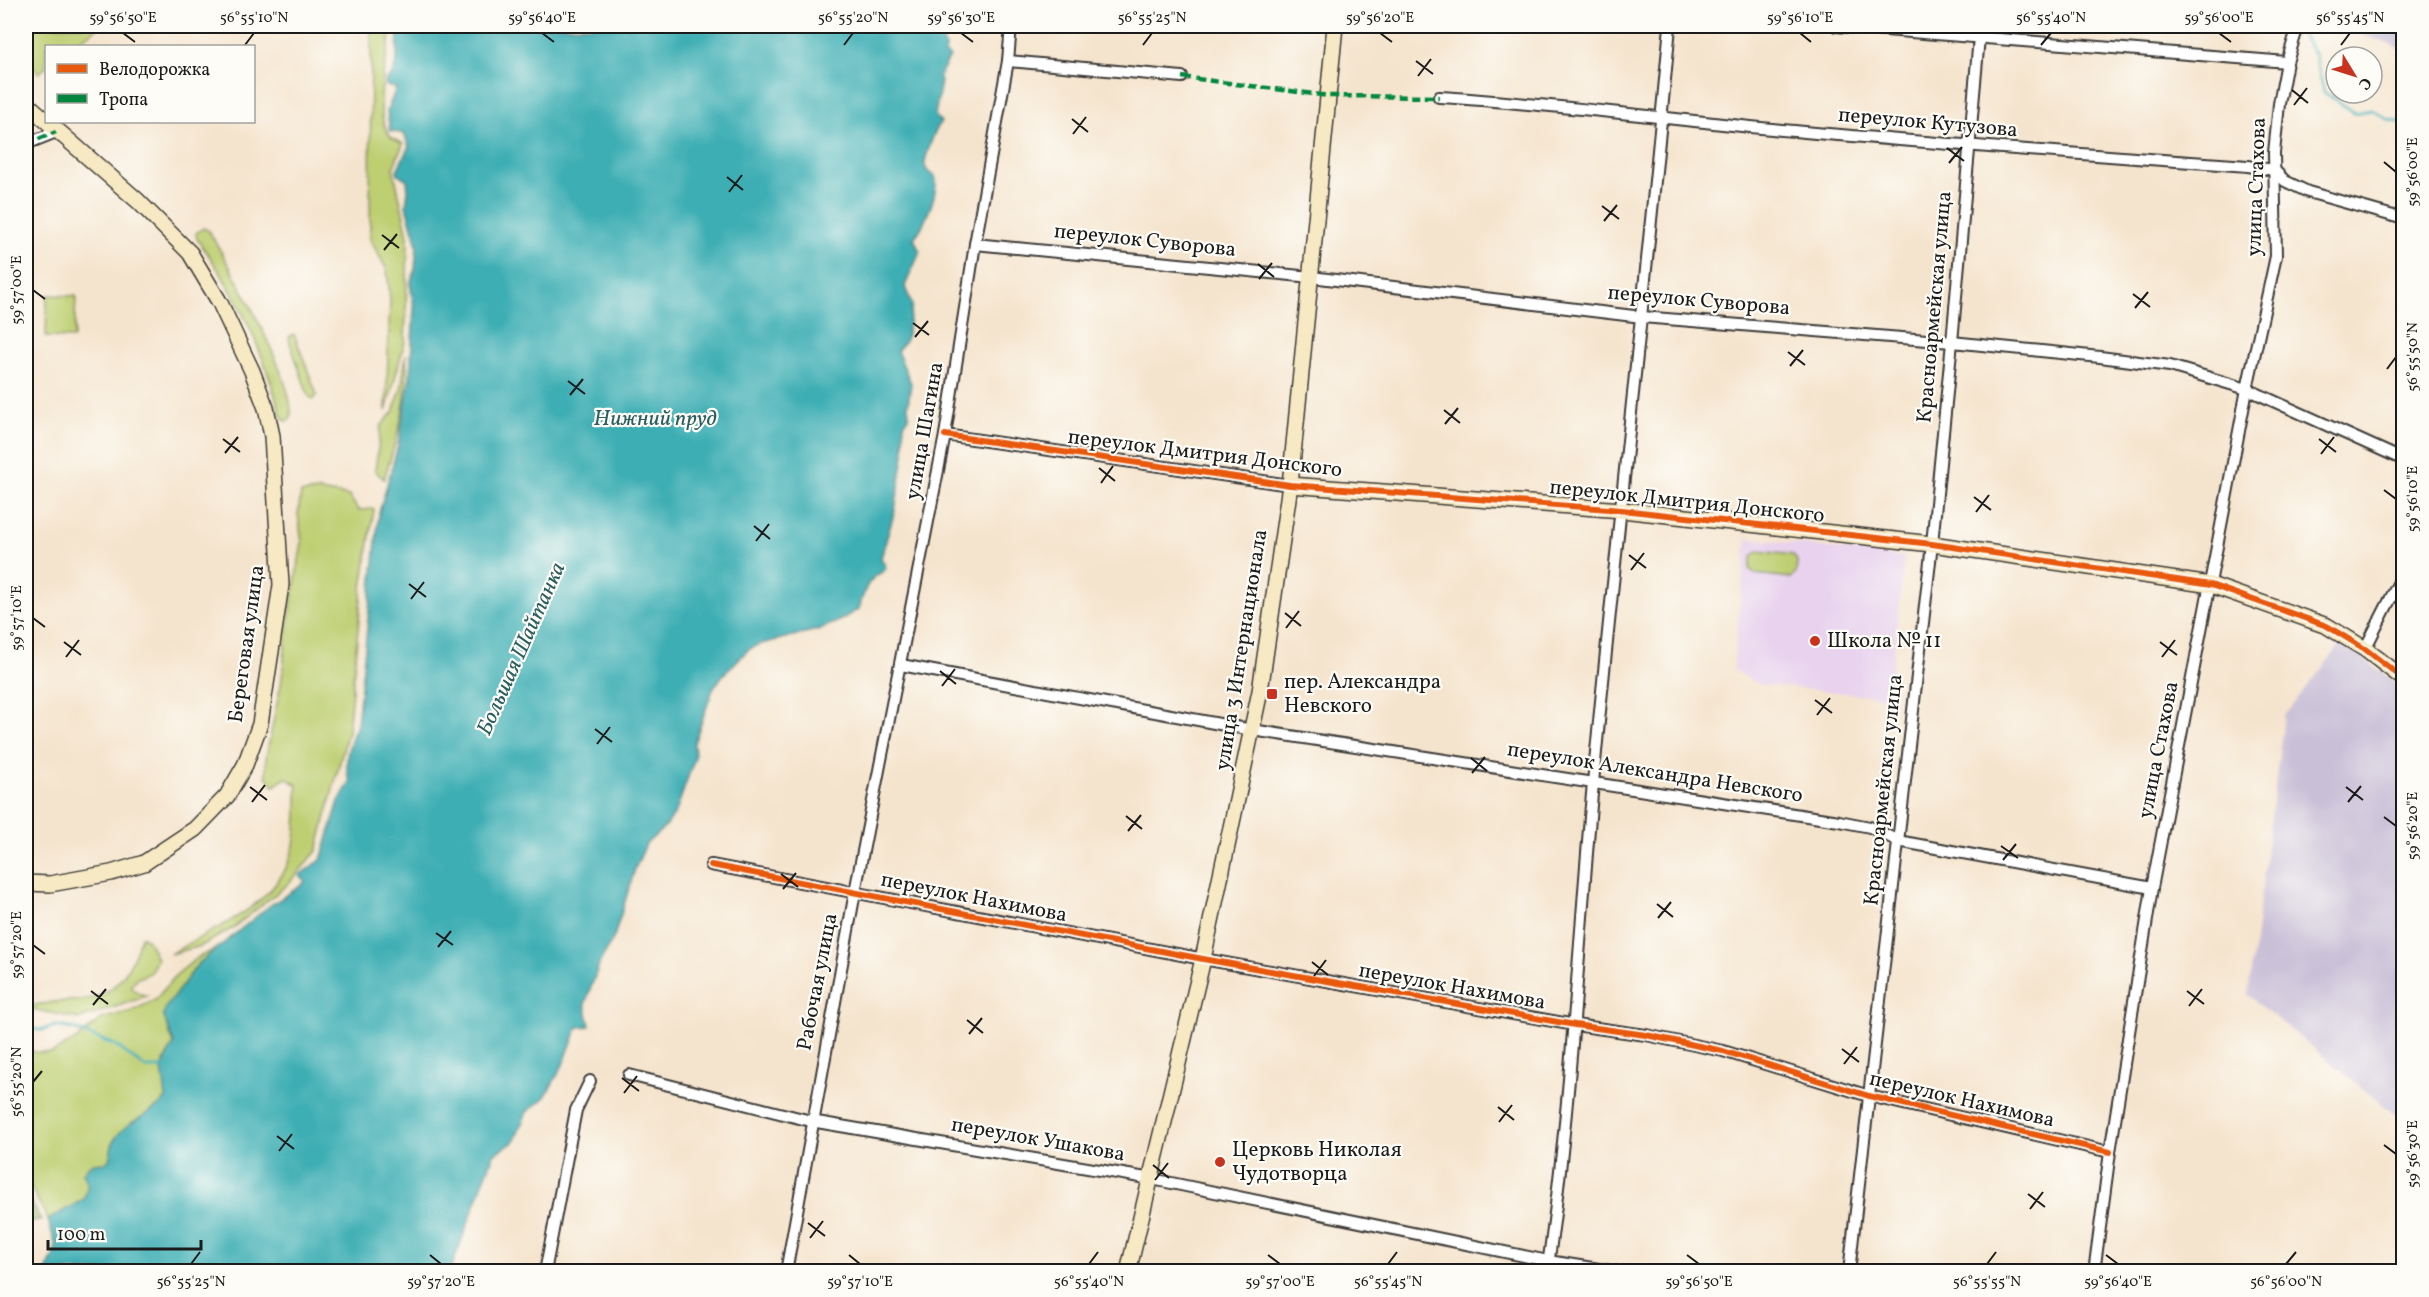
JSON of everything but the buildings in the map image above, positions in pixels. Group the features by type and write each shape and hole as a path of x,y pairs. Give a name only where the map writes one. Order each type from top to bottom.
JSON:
{"street":[{"name":"улица Шагина","path":"901,665 945,435 975,244 1008,61 1011,26"},
{"name":"улица 3 Интернационала","path":"1128,1272 1203,959 1252,730 1290,485 1335,26"},
{"path":"1548,1266 1575,1025 1593,783 1670,26"},
{"path":"1836,26 1979,31 2287,62"},
{"name":"улица Стахова","path":"2094,1272 2110,1152 2152,888 2247,388 2276,256 2274,170 2279,104 2287,62 2298,26"},
{"name":"Красноармейская улица","path":"1849,1272 1932,544 1979,31"},
{"path":"1008,61 1182,77"},
{"name":"переулок Кутузова","path":"1439,97 1533,103 1662,118 1968,147 2248,166 2274,170 2285,181 2308,192 2403,219"},
{"name":"Береговая улица","path":"26,103 45,121"},
{"name":"Береговая улица","path":"26,883 50,884 111,873 144,863 195,829 227,796 245,765 260,724 281,585 272,436 266,408 220,303 190,253 138,201 47,123"},
{"path":"26,144 56,132"},
{"name":"переулок Суворова","path":"975,244 1311,277 1642,317 1952,342 2170,366 2247,388 2403,460"},
{"name":"переулок Дмитрия Донского","path":"945,435 1290,485 1622,510 1932,544 2211,585 2327,626 2366,648 2403,679"},
{"path":"2366,648 2403,572"},
{"name":"переулок Александра Невского","path":"901,665 1252,730 1870,827 1898,842 2152,888"},
{"name":"Рабочая улица","path":"786,1272 811,1121 901,665"},
{"name":"переулок Нахимова","path":"711,865 1203,959 1575,1025 1646,1035 1723,1051 1869,1096 2110,1152"},
{"name":"переулок Ушакова","path":"629,1075 811,1121 1152,1179 1548,1266 1618,1272"},
{"path":"545,1272 576,1110 590,1081"}],"shaded area":[{"path":"2338,26 2403,26 2403,49"},
{"name":"Школа № 11","path":"1747,538 1904,557 1889,697 1761,685 1733,670"},
{"path":"2343,642 2403,689 2403,1121 2248,995 2284,716"}],"green space":[{"path":"26,26 100,26 74,45 45,45 45,68 39,73 26,63"},
{"path":"371,26 392,26 382,83 382,114 385,127 391,137 403,144 393,168 408,236 405,341 386,411 390,300 387,270 370,239"},
{"path":"203,228 208,230 230,268 274,355 290,405 290,420 286,421 281,416 266,369 237,301 197,239 196,233"},
{"path":"47,295 76,296 74,338 46,337"},
{"path":"294,334 317,395 313,400 308,395 290,343 289,337"},
{"path":"406,354 404,402 398,433 384,479 375,471 381,426 393,412 401,390"},
{"path":"319,491 349,496 358,510 374,509 362,588 348,731 317,851 288,884 233,928 201,946 170,954 227,923 262,898 287,866 294,845 297,822 297,785 286,778 274,786 266,776 266,757 282,679 287,628 302,543 298,514 301,493"},
{"path":"1758,551 1793,555 1797,561 1796,573 1791,578 1755,574 1750,569 1752,557"},
{"path":"141,936 148,940 157,959 150,973 136,979 131,986 138,993 147,996 80,1019 26,1008 39,1004 94,998 104,993 113,987 128,969"},
{"path":"219,947 198,964 166,1007 169,1033 174,1043 164,1061 166,1098 160,1105 121,1132 113,1141 109,1160 87,1180 87,1193 84,1199 48,1220 26,1178 26,1049 52,1053 76,1040 101,1019 132,1011 155,1000 176,975 197,958"},
{"path":"26,1191 41,1220 26,1222"}],"water":[{"name":"Нижний пруд","path":"398,26 927,26 932,34 940,36 946,47 945,53 950,57 939,76 941,81 935,115 941,122 925,161 927,171 935,176 935,190 926,217 914,238 920,252 905,286 912,305 906,340 897,351 911,383 909,416 904,424 904,455 895,510 881,558 886,567 869,582 859,609 817,630 749,649 723,675 713,689 694,743 695,757 676,812 666,826 646,844 635,869 614,937 600,962 585,1004 590,1026 578,1027 562,1067 545,1097 527,1112 514,1142 494,1154 450,1271 46,1271 55,1252 55,1243 48,1220 84,1199 88,1184 83,1173 85,1170 94,1163 103,1164 109,1160 113,1143 119,1134 166,1098 162,1068 174,1043 163,1015 166,1007 198,964 269,906 302,885 305,881 299,875 321,860 339,801 350,782 347,760 357,725 379,513 398,446 410,377 414,307 410,284 415,269 417,245 406,206 407,180 398,174 397,170 409,146 404,134 390,131 387,111 396,88 387,86 385,82 393,73 397,60"}],"waterway":[{"path":"2284,26 2287,30"},
{"path":"2302,36 2315,55 2324,92 2354,113 2372,110 2389,120 2404,123"},
{"path":"26,1029 41,1030 56,1026 74,1029 115,1045 146,1068 162,1068"}],"marked path":[{"path":"1182,77 1329,96 1439,97"},
{"path":"26,144 56,132"}],"cycle path":[{"path":"945,435 1290,485 1622,510 1932,544 2211,585 2327,626 2365,649 2404,679"},
{"path":"711,865 1203,959 1575,1025 1646,1035 1723,1051 1869,1096 2110,1152"}],"place":[{"name":"Школа № 11","path":"1815,641"},
{"name":"пер. Александра Невского","path":"1272,694"},
{"name":"Церковь Николая Чудотворца","path":"1220,1162"}],"water label":[{"name":"Большая Шайтанка","path":"522,649"}]}
